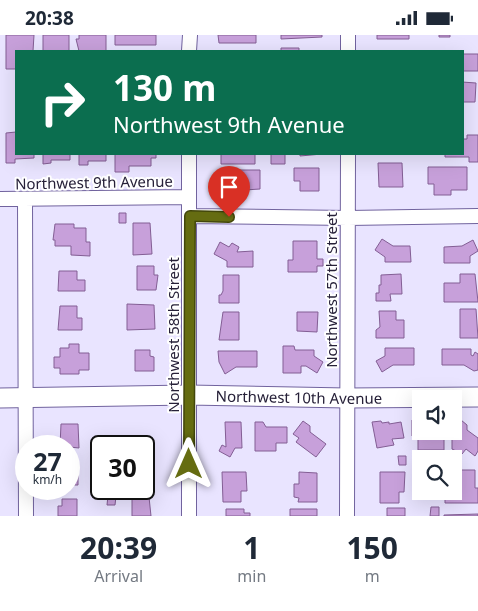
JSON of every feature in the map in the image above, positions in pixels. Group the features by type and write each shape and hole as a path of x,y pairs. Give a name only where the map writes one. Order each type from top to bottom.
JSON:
{"street":[{"path":"190,35 190,50"},
{"path":"348,35 348,50"},
{"name":"Northwest 58th Street","path":"189,155 189,516"},
{"name":"Northwest 57th Street","path":"348,155 348,516"},
{"name":"Northwest 9th Avenue","path":"0,199 189,197"},
{"path":"25,199 26,516"},
{"path":"190,216 348,218 478,216"},
{"name":"Northwest 10th Avenue","path":"0,398 189,395 347,398 478,397"}],"building":[{"path":"6,35 34,35 33,50 15,50 15,69 6,69"},
{"path":"43,35 69,35 69,50 43,50"},
{"path":"79,35 106,35 106,50 79,50 76,39 79,39"},
{"path":"115,35 156,35 156,45 115,45"},
{"path":"218,35 256,35 256,43 219,43"},
{"path":"281,35 322,35 322,37 281,39"},
{"path":"377,35 409,35 409,39 377,39"},
{"path":"439,35 450,35 450,37 439,37"},
{"path":"281,48 299,48 299,50 281,50"},
{"path":"464,54 478,54 478,71 464,71"},
{"path":"464,82 476,83 475,102 464,102"},
{"path":"15,132 15,155 34,155 34,158 15,159 15,163 6,163 6,133"},
{"path":"467,135 478,135 478,162 469,162 469,157 445,157 445,155 464,155 464,139 467,139"},
{"path":"43,155 70,155 70,160 51,160 51,163 43,164"},
{"path":"79,155 106,155 106,161 88,161 88,165 79,165"},
{"path":"115,155 156,155 156,158 151,158 151,166 129,166 129,172 115,172"},
{"path":"221,155 255,155 255,164 221,164"},
{"path":"271,155 285,155 285,164 271,164"},
{"path":"378,163 402,163 403,187 379,187"},
{"path":"428,167 467,167 467,190 451,190 451,195 434,195 434,184 428,184"},
{"path":"294,168 319,168 319,191 300,191 300,181 294,181"},
{"path":"218,170 260,170 260,189 245,190 245,194 235,194 235,190 218,190"},
{"path":"119,213 126,213 126,223 119,223"},
{"path":"133,223 150,223 152,254 133,255"},
{"path":"55,224 74,224 74,228 86,228 86,242 90,242 90,256 71,255 71,246 55,246 55,240 53,240"},
{"path":"382,239 393,246 410,246 411,262 385,262 385,257 375,250"},
{"path":"473,240 478,251 470,256 470,263 444,263 444,247 462,246"},
{"path":"293,241 317,241 317,259 323,259 323,266 317,266 317,272 288,272 288,260 293,260"},
{"path":"220,242 229,247 232,243 239,247 237,252 253,251 253,267 227,267 227,261 214,254"},
{"path":"137,266 154,266 154,275 158,275 156,290 137,290"},
{"path":"59,271 77,271 77,280 85,280 85,291 58,291"},
{"path":"401,274 402,294 390,294 391,301 376,301 376,293 379,293 379,285 381,285 381,275"},
{"path":"460,274 475,274 478,302 444,302 444,283 460,283"},
{"path":"223,275 239,275 239,303 219,303 219,295 223,291"},
{"path":"127,304 154,305 155,329 127,330"},
{"path":"60,306 77,306 77,318 82,318 82,330 58,330"},
{"path":"460,309 476,309 478,338 460,338"},
{"path":"379,311 396,311 396,320 404,320 404,338 376,338 376,330 380,327"},
{"path":"223,312 239,312 239,340 219,340"},
{"path":"297,312 318,312 317,332 297,331"},
{"path":"69,344 79,344 79,353 89,353 89,370 79,370 79,374 60,374 60,368 54,368 54,357 60,357 60,348 69,348"},
{"path":"283,346 294,346 295,350 314,350 314,356 323,362 317,373 306,366 301,366 301,373 283,373"},
{"path":"385,348 414,348 414,365 393,365 382,372 376,361 385,356"},
{"path":"442,349 471,349 471,355 473,356 475,352 478,354 478,370 474,371 464,365 442,365"},
{"path":"135,350 150,350 150,356 154,357 154,371 135,371"},
{"path":"218,351 257,351 257,367 236,367 225,374 219,362"},
{"path":"303,421 310,426 310,432 326,444 316,457 296,442 299,438 293,434"},
{"path":"381,421 382,423 389,422 389,424 401,422 404,438 392,439 394,445 377,448 372,422"},
{"path":"462,421 467,425 467,430 478,438 478,451 475,456 466,449 462,454 462,450 452,449 452,440 462,440"},
{"path":"225,422 241,422 242,448 235,448 230,457 219,451 222,445 226,447"},
{"path":"255,422 263,422 266,427 287,427 287,443 276,443 276,451 255,451"},
{"path":"61,424 78,424 78,435 60,435"},
{"path":"418,440 444,440 444,450 418,450"},
{"path":"398,456 406,456 406,465 399,465"},
{"path":"462,470 475,470 475,488 478,488 478,503 445,503 445,500 462,500"},
{"path":"222,472 246,472 247,491 241,491 241,502 223,502"},
{"path":"299,472 317,473 317,502 298,502 299,498 294,497 294,484 299,484"},
{"path":"380,472 405,472 404,492 399,492 399,503 380,503"},
{"path":"62,500 77,500 77,516 58,516 58,506 62,506"},
{"path":"108,500 116,500 115,505 107,505"},
{"path":"132,500 149,500 151,516 132,516"},
{"path":"431,507 439,507 439,516 430,516"},
{"path":"387,508 405,508 405,516 387,516"},
{"path":"226,509 244,509 244,513 250,513 250,516 226,516"},
{"path":"290,509 317,509 317,516 290,516"},
{"path":"478,514 478,516 444,516 444,515"}],"route":[{"path":"189,464 190,216 229,217"}]}
